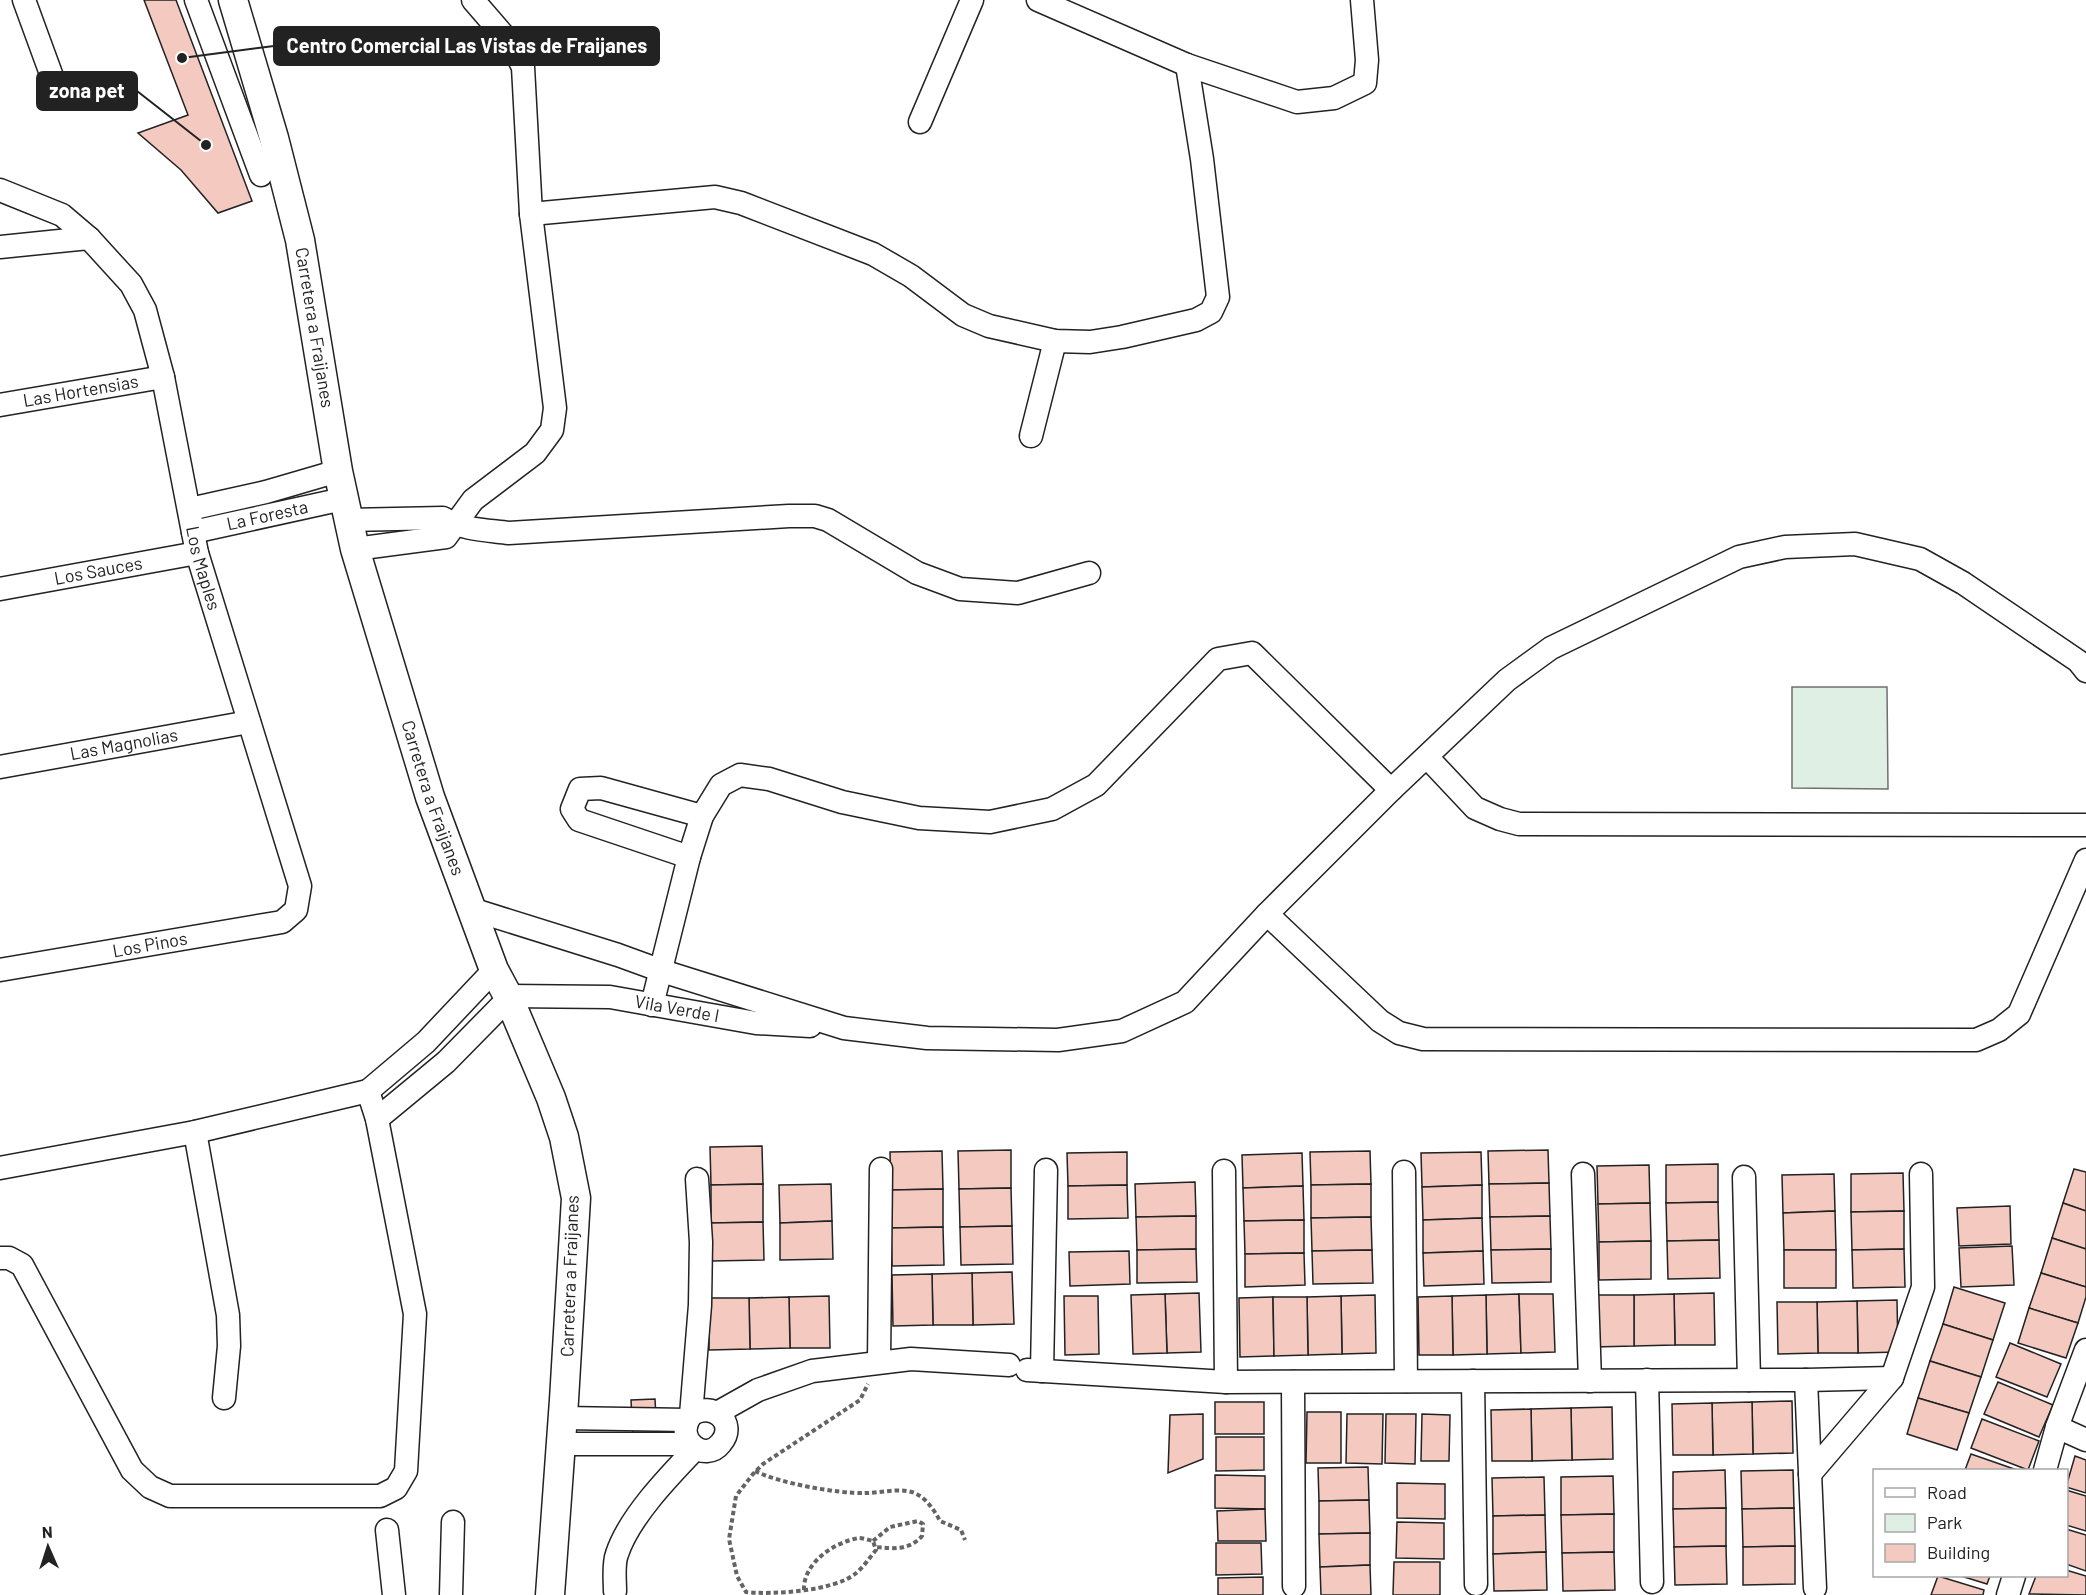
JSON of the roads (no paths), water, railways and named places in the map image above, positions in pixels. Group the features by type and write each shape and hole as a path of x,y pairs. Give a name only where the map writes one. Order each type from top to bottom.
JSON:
{"main road":[{"name":"Carretera a Fraijanes","path":"233,0 262,143 300,240 343,497 356,549 430,797 494,970 508,997 551,1098 564,1137 576,1198 550,1595"}],"street":[{"path":"24,0 58,93"},
{"path":"196,0 262,143 261,175"},
{"path":"356,549 446,537 473,500 535,453 552,430 555,408 531,214 522,67 511,44 473,0"},
{"path":"920,122 972,0"},
{"path":"1038,0 1187,65 1298,102 1334,98 1365,83 1367,60 1362,0"},
{"path":"531,214 715,197 741,203 873,254 911,276 963,315 990,326 1055,341 1090,342 1122,338 1196,320 1211,312 1218,297 1202,159 1187,65"},
{"name":"Los Maples","path":"0,190 62,215 89,238 131,284 145,310 164,377 195,542 300,886 296,910"},
{"path":"0,247 89,238"},
{"path":"1031,436 1055,341"},
{"name":"Las Hortensias","path":"0,405 164,377"},
{"name":"La Foresta","path":"190,509 266,492 343,497"},
{"path":"343,497 443,518 455,525 476,530 509,533 815,516 828,520 917,573 960,589 1018,593 1089,573"},
{"name":"La Foresta","path":"195,542 343,497"},
{"name":"Los Sauces","path":"0,589 195,542"},
{"path":"471,909 844,1028 927,1038 1058,1040 1122,1031 1185,1002 1267,914 1391,790 1508,680 1551,648 1739,557 1785,547 1855,544 1920,559 1963,583 2078,661 2086,670"},
{"path":"652,1005 689,857 702,816 721,785 740,775 769,779 842,802 919,819 990,822 1052,809 1096,785 1218,659 1252,654 1391,790"},
{"name":"Las Magnolias","path":"0,767 249,722"},
{"path":"1427,757 1475,808 1519,824 2086,825"},
{"path":"689,857 579,820 572,809 580,789 601,788 702,816"},
{"path":"1267,914 1380,1021 1399,1033 1423,1039 1976,1040 1999,1030 2019,1014 2086,860"},
{"name":"Los Pinos","path":"0,970 282,922 296,910"},
{"path":"0,1168 195,1132 368,1091 426,1042 494,970"},
{"path":"377,1119 446,1062 508,997"},
{"name":"Vila Verde I","path":"508,997 610,997 756,1023 844,1028"},
{"path":"0,1258 9,1258 22,1265 132,1470 150,1487 170,1496 380,1496 396,1488 406,1471 416,1314 377,1119 368,1091"},
{"path":"195,1132 228,1315 229,1347 224,1398"},
{"path":"874,1363 881,1169"},
{"path":"1026,1369 1046,1170"},
{"path":"1224,1171 1226,1382"},
{"path":"1404,1172 1406,1381"},
{"path":"1583,1174 1590,1381"},
{"path":"1810,1474 1892,1378 1923,1287 1921,1174"},
{"path":"1744,1177 1749,1380"},
{"path":"693,1446 685,1432 689,1418 700,1314 701,1242 697,1179"},
{"path":"2045,1469 2057,1427 2086,1350"},
{"path":"717,1413 758,1390 812,1371 912,1359 1226,1382 1892,1378"},
{"path":"1647,1380 1652,1582"},
{"path":"1806,1380 1815,1588"},
{"path":"1473,1381 1476,1584"},
{"path":"1293,1382 1294,1586"},
{"path":"701,1410 717,1413 722,1418 726,1431 721,1443 710,1450 693,1446 562,1431 689,1418 701,1410"},
{"path":"2057,1427 2086,1440"},
{"path":"615,1591 616,1555 628,1531 693,1446"},
{"path":"451,1595 453,1522"},
{"path":"387,1530 394,1595"},
{"path":"2008,1595 2013,1577"}],"place":[{"name":"Centro Comercial Las Vistas de Fraijanes","path":"182,58"},
{"name":"zona pet","path":"206,145"}]}
